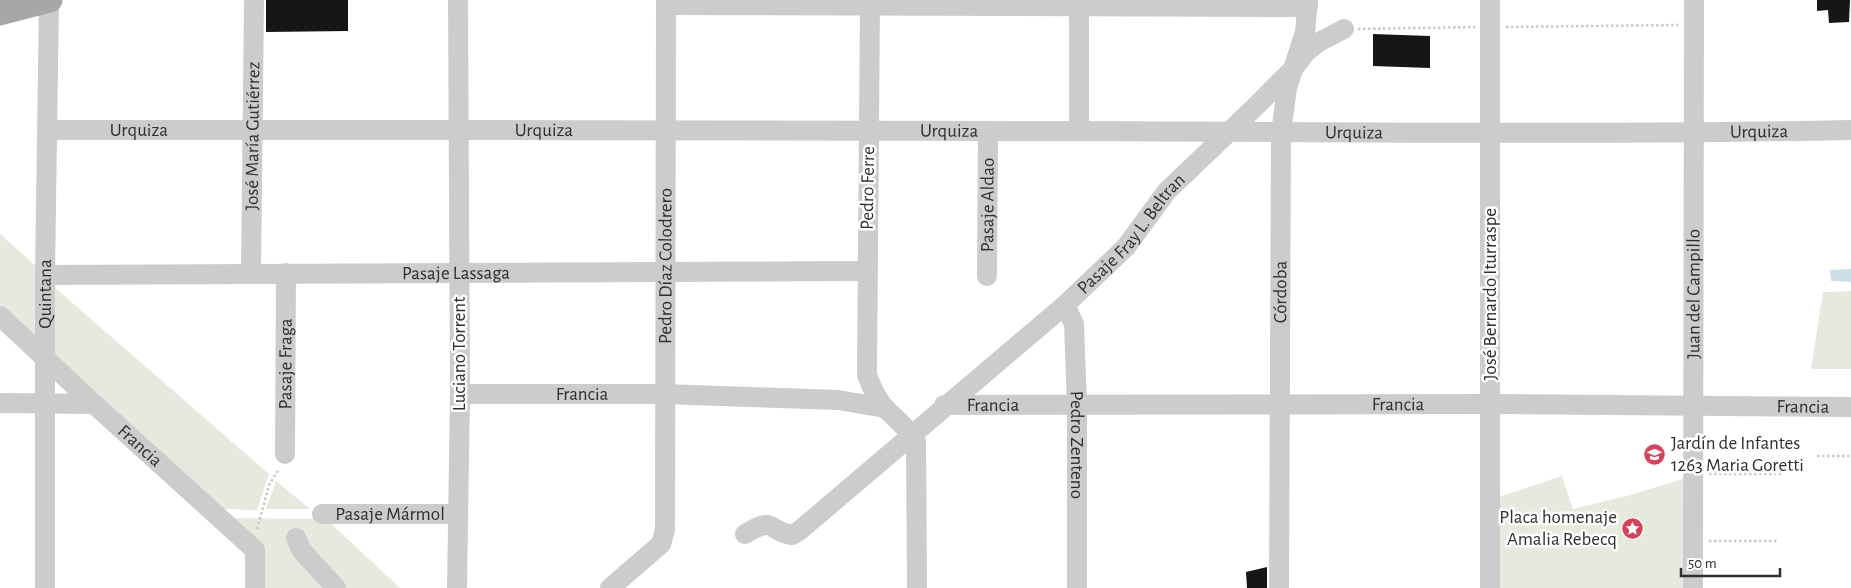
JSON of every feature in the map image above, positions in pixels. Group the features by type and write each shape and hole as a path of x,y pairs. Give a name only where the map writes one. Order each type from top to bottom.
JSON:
{"main road":[{"path":"0,13 50,0"}],"street":[{"name":"Quintana","path":"45,588 45,275 50,0"},
{"name":"José María Gutiérrez","path":"251,274 254,0"},
{"name":"Luciano Torrent","path":"457,588 460,394 457,130 458,0"},
{"name":"José Bernardo Iturraspe","path":"1490,0 1490,588"},
{"name":"Juan del Campillo","path":"1693,588 1694,0"},
{"path":"666,2 1308,3"},
{"name":"Pedro Díaz Colodrero","path":"610,588 661,544 665,530 664,129 666,2"},
{"name":"Pedro Ferre","path":"870,2 867,375 873,392 885,408 912,435"},
{"path":"1078,131 1079,3"},
{"name":"Córdoba","path":"1279,588 1281,133 1286,88 1305,32 1308,3"},
{"name":"Pasaje Fray L. Beltran","path":"745,534 762,524 770,524 786,534 792,535 912,435 944,405 1065,305 1126,247 1167,191 1294,68 1306,53 1319,42 1344,29"},
{"name":"Urquiza","path":"48,130 664,129 870,132 1078,131 1226,133 1694,133 1851,130"},
{"name":"Pasaje Aldao","path":"987,276 988,132"},
{"name":"Pasaje Lassaga","path":"45,275 867,271"},
{"name":"Pasaje Fraga","path":"285,454 286,273"},
{"name":"Pedro Zenteno","path":"1065,305 1074,324 1077,405 1077,588"},
{"name":"Francia","path":"0,316 255,550"},
{"path":"838,400 849,394 867,375"},
{"name":"Francia","path":"460,394 664,394 838,400 885,408"},
{"path":"0,403 94,404"},
{"name":"Francia","path":"944,405 1490,404 1851,407"},
{"path":"912,435 916,450 917,588"},
{"name":"Pasaje Mármol","path":"322,514 457,514"},
{"path":"296,538 302,551 336,588"},
{"path":"254,588 255,550"}],"path":[{"path":"1344,29 1694,25"},
{"path":"255,550 254,540 269,485 282,464 285,454"},
{"path":"1818,456 1851,456"},
{"path":"1692,474 1782,474"},
{"path":"1693,541 1779,541"}],"shaded area":[{"path":"0,234 39,269 39,343 0,307"},
{"path":"1851,269 1851,282 1831,281 1830,270"},
{"path":"53,286 269,474 257,510 218,509 53,356"},
{"path":"1851,291 1851,369 1811,369 1823,292"},
{"path":"1562,476 1573,509 1634,494 1685,478 1684,588 1499,588 1499,497"},
{"path":"276,481 310,509 266,509"},
{"path":"228,518 326,519 400,588 261,588"}],"building":[{"path":"266,0 348,0 348,31 266,32"},
{"path":"1817,0 1850,0 1849,22 1829,23 1828,10 1817,11"},
{"path":"1373,34 1430,36 1430,68 1373,66"},
{"path":"1267,567 1267,588 1247,588 1246,572"}],"place":[{"name":"Jardín de Infantes 1263 Maria Goretti","path":"1655,454"},
{"name":"Placa homenaje Amalia Rebecq","path":"1633,528"}]}
